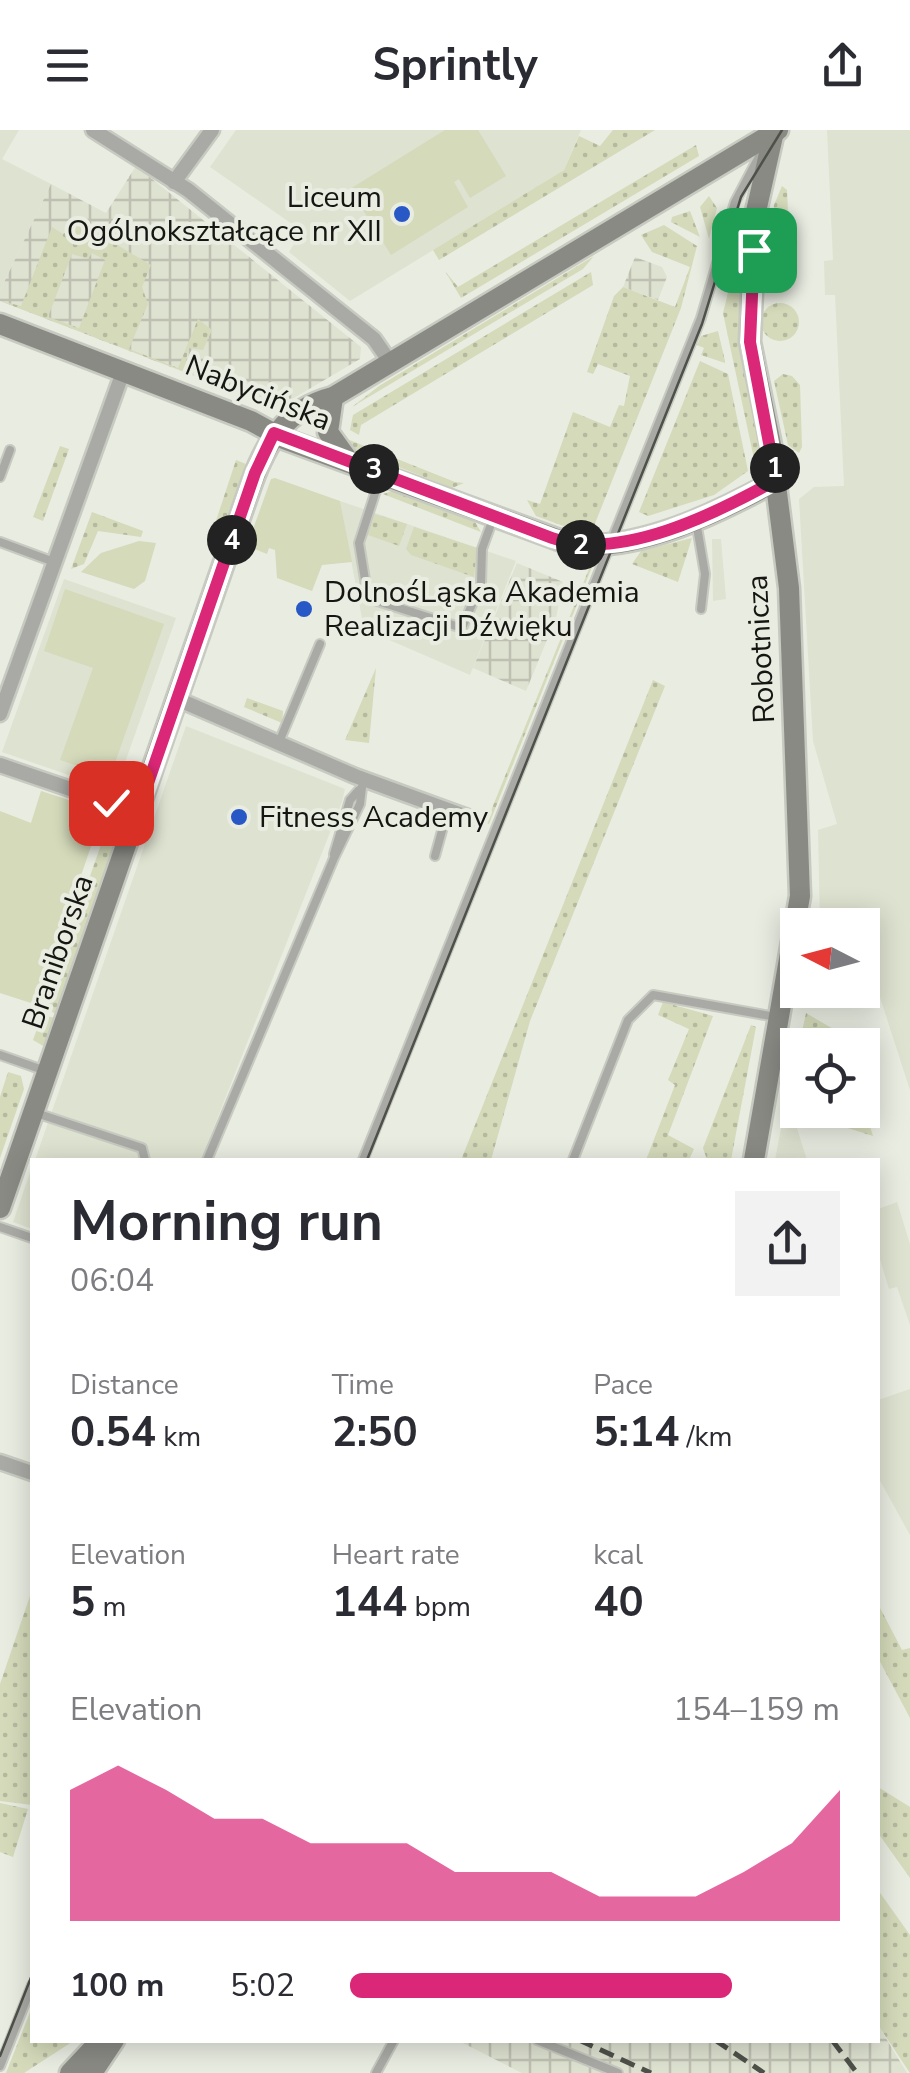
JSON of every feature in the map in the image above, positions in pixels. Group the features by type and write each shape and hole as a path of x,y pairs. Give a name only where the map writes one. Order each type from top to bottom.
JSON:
{"street":[{"path":"93,130 174,182 374,339 390,362"},
{"path":"174,182 212,130"},
{"path":"274,433 298,412 333,397 775,133"},
{"name":"Robotnicza","path":"754,1158 800,896 790,601 776,480 750,332 755,219 775,133"},
{"name":"Nabycińska","path":"0,324 274,433 570,544 610,543 696,521 776,480"},
{"path":"0,714 123,372"},
{"path":"333,397 328,432 348,459"},
{"name":"Braniborska","path":"0,1208 255,473 274,433"},
{"path":"737,502 763,509 782,524"},
{"path":"177,699 279,742 361,785 473,819"},
{"path":"0,765 138,812"},
{"path":"0,1462 30,1473"},
{"path":"70,2073 98,2043"},
{"path":"92,2073 112,2043"}],"lane":[{"path":"364,1158 701,318 739,192 775,133"},
{"path":"0,477 10,450"},
{"path":"382,472 360,543 368,598 462,628 480,583 482,550 494,516"},
{"path":"696,521 705,574 701,609"},
{"path":"0,542 54,562"},
{"path":"279,742 320,644"},
{"path":"208,1158 334,858 336,836 350,800 361,785"},
{"path":"434,856 448,809"},
{"path":"575,1158 628,1020 653,995 780,1018"},
{"path":"0,1055 48,1072"},
{"path":"34,1112 142,1148 144,1158"},
{"path":"0,1226 30,1237"},
{"path":"0,2066 30,1990"},
{"path":"376,2073 392,2043"},
{"path":"544,2043 618,2073"}],"shaded area":[{"path":"0,130 19,130 2,159 51,184 0,291"},
{"name":"Liceum Ogólnokształcące nr XII","path":"236,130 581,130 564,170 350,301 289,252 302,231 210,167"},
{"path":"827,130 910,130 910,1090 880,997 880,908 820,908 818,830 837,824 813,741 799,499 814,487 844,486 835,295 825,295 824,261 833,260"},
{"path":"136,166 361,347 360,359 277,408 0,301 0,291 51,184 106,213"},
{"path":"635,257 662,267 667,277 658,300 623,287"},
{"path":"340,501 516,561 470,675 364,629"},
{"path":"712,539 721,539 726,599 713,601"},
{"path":"517,563 563,582 556,618 526,691 473,668"},
{"path":"64,579 176,618 115,791 2,752"},
{"path":"186,726 345,789 202,1158 36,1158"},
{"path":"781,1128 797,1128 806,1158 775,1158"},
{"path":"30,1173 30,1228 13,1222"},
{"path":"897,1202 910,1244 910,1325 897,1287 889,1289 880,1260 880,1208"},
{"path":"910,1389 910,1535 880,1481 880,1399"},
{"path":"880,2028 907,2073 522,2073 463,2043 880,2043"}],"green space":[{"path":"445,130 478,130 506,176 470,198 459,179 454,182 468,207 391,255 350,189"},
{"path":"613,130 655,130 439,260 433,250 564,170 579,136 600,146"},
{"path":"696,145 699,156 461,298 445,271 458,287"},
{"path":"782,186 787,190 790,257 780,259 770,248 774,205"},
{"path":"709,196 717,208 709,239 700,207"},
{"path":"690,211 700,237 671,222 672,217"},
{"path":"748,212 764,460 757,473 723,313"},
{"path":"80,223 151,265 142,287 148,304 129,349 178,368 198,319 212,330 203,350 188,348 185,372 0,301 21,306 52,227 63,234","holes":["92,253 105,260 79,328 48,317 72,254 88,259"]},
{"path":"664,225 697,246 681,308 592,531 572,529 536,516 527,500 540,504 573,412 610,427 619,405 624,406 630,376 598,364 593,374 587,372 614,296 623,287 675,307 690,267 652,252 641,235"},
{"path":"594,256 583,269 352,407 379,386"},
{"path":"780,267 789,271 793,280 789,289 780,293 771,289 767,280 771,271"},
{"path":"591,272 593,285 361,425 359,435 350,430 353,415"},
{"path":"780,303 793,309 799,322 793,335 780,341 767,335 761,322 767,309"},
{"path":"718,331 725,363 701,355 704,348 697,345 701,336"},
{"path":"700,361 728,374 748,471 714,495 648,516 639,512"},
{"path":"783,374 792,376 800,385 799,453 788,445 774,381"},
{"path":"342,437 464,483 452,488 348,447"},
{"path":"60,446 69,449 43,521 33,517"},
{"path":"236,460 246,464 214,551 208,545"},
{"path":"271,479 340,501 352,562 322,565 312,591 277,578 275,550 269,548 267,554 247,546"},
{"path":"395,490 475,522 481,532 383,494"},
{"path":"92,512 143,531 141,537 98,531 84,564 71,569"},
{"path":"375,514 407,524 399,546 368,535"},
{"path":"414,527 477,548 474,577 411,555 406,549"},
{"path":"692,538 678,582 632,564 641,551"},
{"path":"139,541 156,543 145,581 134,589 81,572 101,553"},
{"path":"593,559 489,824 486,823"},
{"path":"65,589 164,624 110,777 60,760 93,668 44,651"},
{"path":"376,668 369,743 345,740"},
{"path":"653,680 665,686 530,1021 492,1158 462,1158"},
{"path":"247,698 283,711 282,723 244,707"},
{"path":"41,791 103,811 37,1005 0,993 0,811 31,823"},
{"path":"111,816 121,820 118,835 56,1014 44,1008"},
{"path":"663,1002 713,1016 668,1135 694,1149 690,1158 647,1158 675,1085 668,1080 689,1029 658,1015"},
{"path":"806,1013 832,1028 803,1028"},
{"path":"42,1015 55,1018 45,1047 33,1040"},
{"path":"751,1025 756,1027 731,1158 706,1158 703,1148"},
{"path":"8,1072 21,1076 24,1089 0,1158 0,1097"},
{"path":"848,1128 871,1128 873,1136"},
{"path":"30,1596 30,1805 0,1801 0,1684"},
{"path":"880,1608 902,1650 910,1648 910,1718 880,1662"},
{"path":"880,1788 910,1807 910,1878 880,1836"},
{"path":"0,1803 28,1809 13,1857 0,1852"},
{"path":"880,1893 910,1935 910,2073 880,2028"},
{"path":"30,2012 30,2043 70,2043 24,2073 6,2073"}],"tram line":[{"path":"368,1158 702,324 741,197 782,130"},
{"path":"0,2056 30,1980"}],"railway":[{"path":"586,2043 651,2073"},
{"path":"719,2043 764,2073"},
{"path":"834,2043 857,2073"}],"place":[{"name":"Liceum Ogólnokształcące nr XII","path":"402,214"},
{"name":"DolnośLąska Akademia Realizacji Dźwięku","path":"304,609"},
{"name":"Fitness Academy","path":"239,817"}],"route":[{"path":"111,803 138,812 255,473 274,433 581,546 610,543 696,521 776,480 750,342 754,250"}]}
